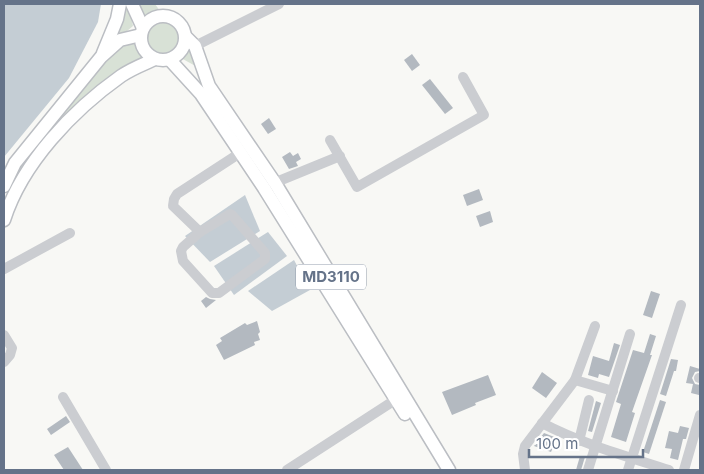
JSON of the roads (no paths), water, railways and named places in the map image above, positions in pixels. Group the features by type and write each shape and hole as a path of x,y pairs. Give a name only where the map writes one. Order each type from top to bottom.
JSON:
{"main road":[{"path":"101,57 120,4"},
{"path":"4,186 16,163 101,57 120,40 142,32 154,18 168,16 181,23 190,42 170,60 155,59 144,50 142,32 132,4"},
{"path":"160,4 168,16"},
{"name":"MD3110","path":"190,42 209,86 449,470"},
{"path":"4,220 20,182 50,142 80,109 122,75 155,59"},
{"name":"MD3110","path":"170,60 201,94 240,153 270,185 395,400 442,470"}],"street":[{"path":"190,42 278,4"},
{"path":"330,140 357,187 484,115 463,78"},
{"path":"200,232 173,206 174,198 177,194 240,153"},
{"path":"270,185 340,156"},
{"path":"227,215 232,215 265,253 265,258 219,293 212,293 183,261 183,246 200,232 227,215"},
{"path":"4,269 70,233"},
{"path":"628,470 681,305"},
{"path":"525,470 522,454 525,446 575,380 596,326"},
{"path":"588,470 630,334"},
{"path":"4,335 12,348 10,355 4,362"},
{"path":"575,380 613,391"},
{"path":"63,397 106,470"},
{"path":"287,470 395,400"},
{"path":"579,441 589,400"},
{"path":"684,470 696,448 700,415"},
{"path":"542,423 579,441 667,470"}]}
